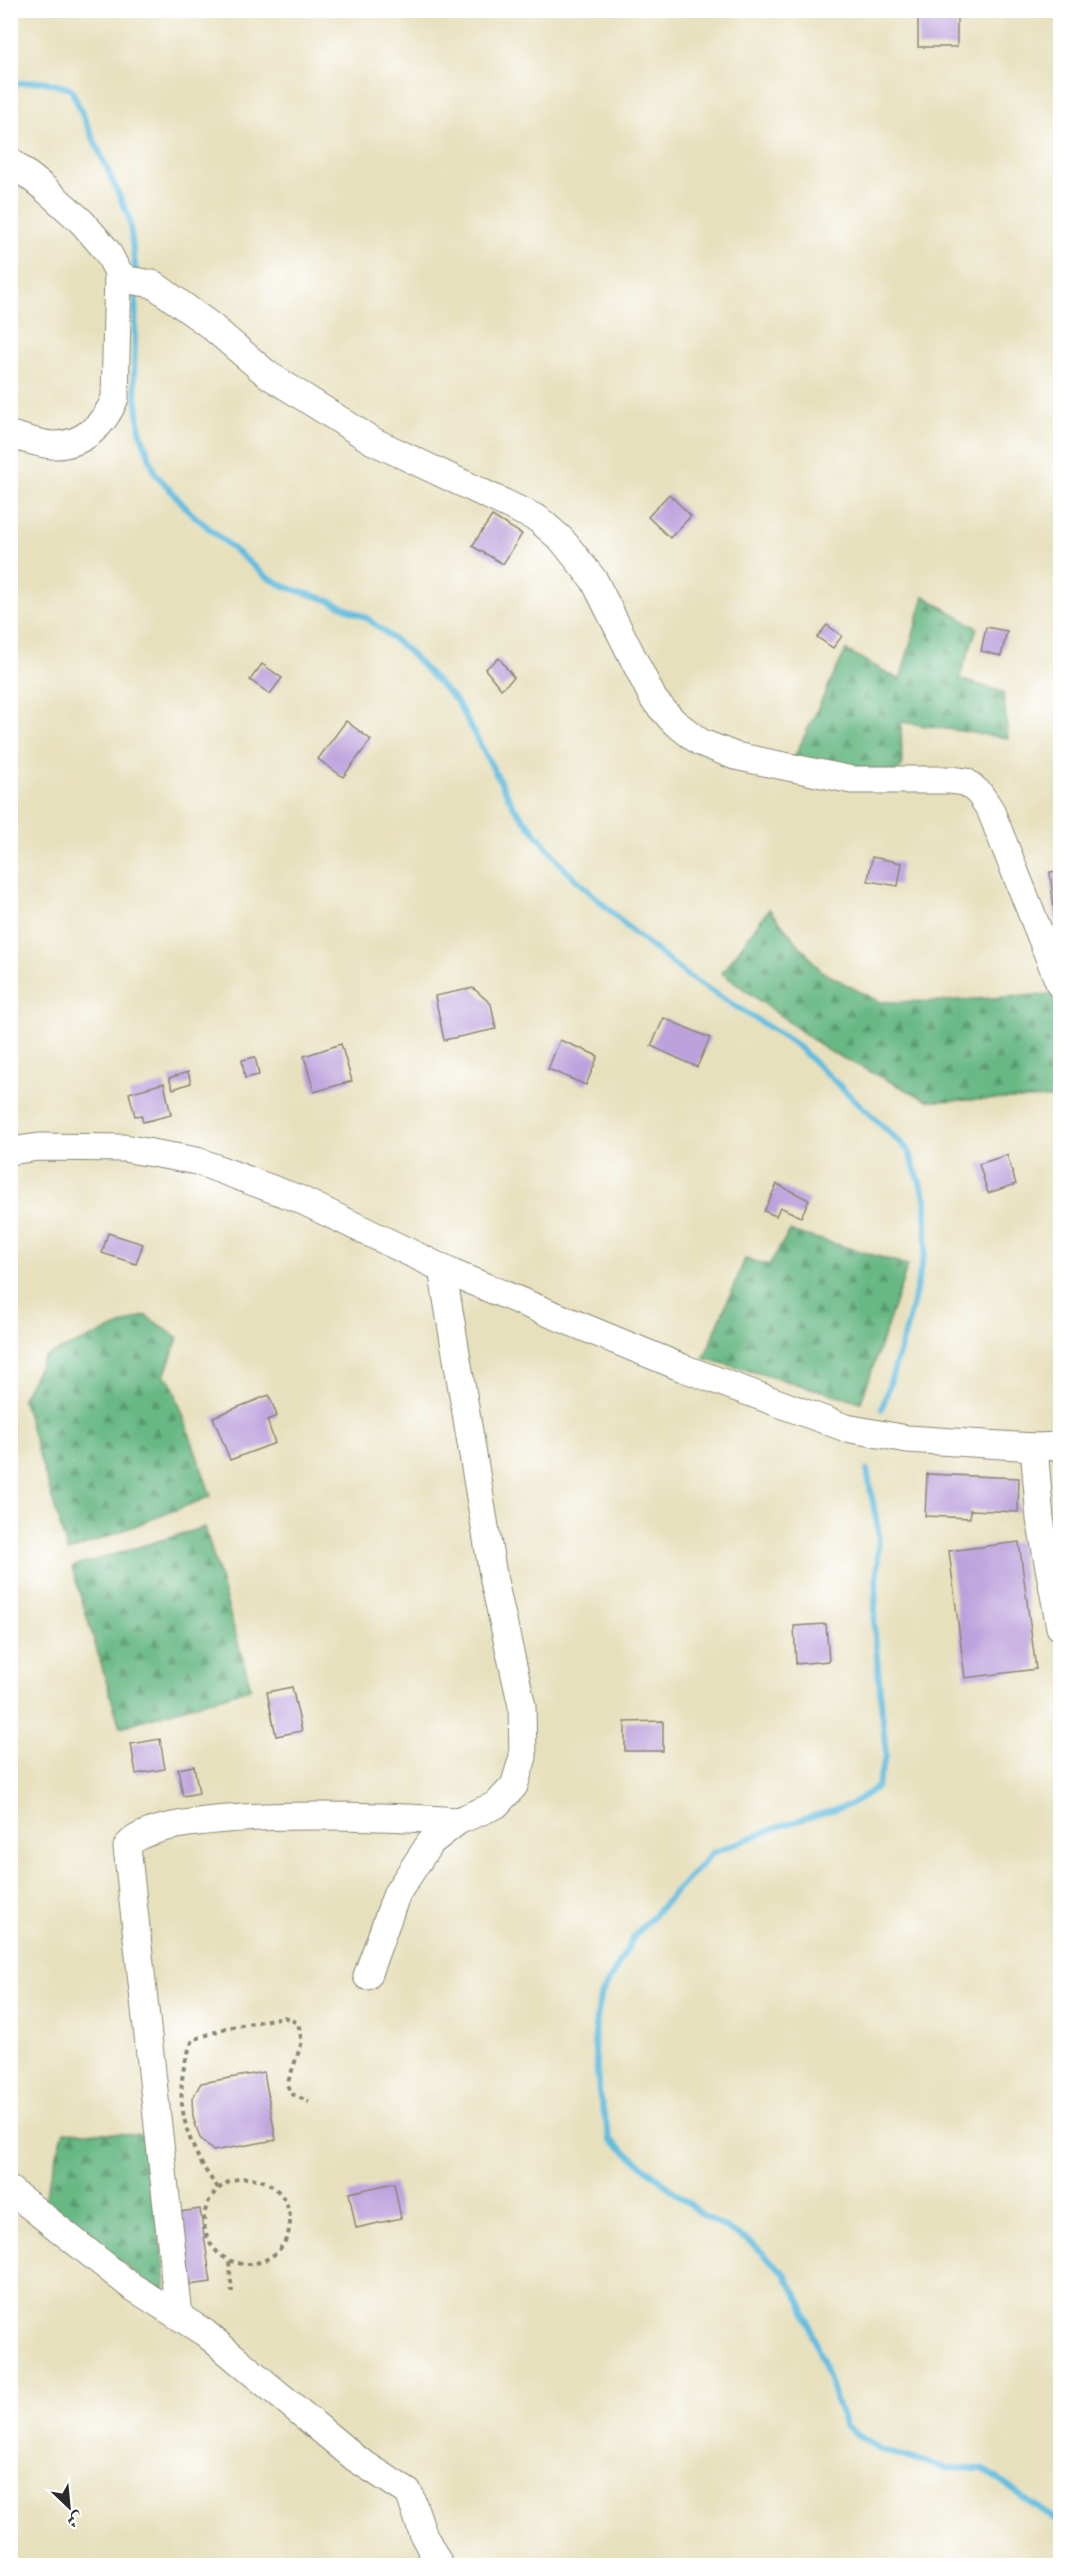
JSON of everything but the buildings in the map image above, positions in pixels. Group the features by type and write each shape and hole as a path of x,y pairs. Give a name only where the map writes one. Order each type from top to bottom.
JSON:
{"street":[{"path":"10,161 82,222 133,279 211,326 267,374 364,436 538,519 562,540 594,580 654,700 674,722 700,742 735,756 852,780 950,780 966,783 979,793 997,822 1060,985"},
{"path":"10,435 52,445 74,441 93,430 107,417 114,398 133,279"},
{"path":"10,1151 39,1147 123,1148 196,1161 299,1199 442,1269 683,1368 846,1428 907,1439 1034,1448 1060,1446"},
{"path":"367,1976 397,1893 430,1843 458,1821 496,1805 514,1786 523,1757 522,1706 494,1581 442,1269"},
{"path":"1034,1448 1040,1519 1060,1627"},
{"path":"179,2315 127,1848 131,1839 148,1831 234,1818 375,1815 458,1821"},
{"path":"10,2190 132,2286 179,2315 284,2397 355,2458 409,2493 424,2536 440,2565"}],"path":[{"path":"218,2188 200,2165 184,2122 181,2086 185,2057 193,2040 226,2028 285,2017 298,2023 302,2042 287,2085 292,2094 309,2102"},
{"path":"245,2177 260,2179 278,2190 290,2209 291,2224 287,2238 279,2250 267,2259 253,2264 229,2262 215,2251 207,2240 204,2212 218,2188 231,2180 245,2177"},
{"path":"229,2262 232,2292"}],"green space":[{"path":"924,596 977,628 959,679 1003,692 1008,738 901,722 902,766 896,772 793,760 846,650 900,680"},
{"path":"769,909 821,971 879,1002 946,1001 1051,994 1060,1019 1060,1098 929,1101 827,1050 722,973"},
{"path":"790,1231 908,1265 861,1402 704,1358 745,1259 769,1265"},
{"path":"145,1315 178,1338 164,1376 171,1381 211,1496 68,1552 22,1398 44,1357"},
{"path":"205,1527 251,1688 120,1727 72,1567"},
{"path":"64,2131 152,2135 166,2285 160,2292 43,2202"}],"waterway":[{"path":"10,84 42,81 71,89 129,217 136,274"},
{"path":"136,288 134,378 140,431 155,473 191,513 265,576 286,587 328,600 367,618 406,649 457,702 514,807 566,870 633,932 689,977 794,1043 908,1150 926,1199 926,1247 909,1320 882,1409"},
{"path":"867,1470 879,1535 874,1625 886,1756 877,1787 852,1804 781,1826 712,1853 635,1935 600,1997 594,2041 599,2092 610,2139 704,2216 751,2242 785,2274 803,2306 845,2426 880,2450 946,2468 983,2469 1060,2523"}]}
